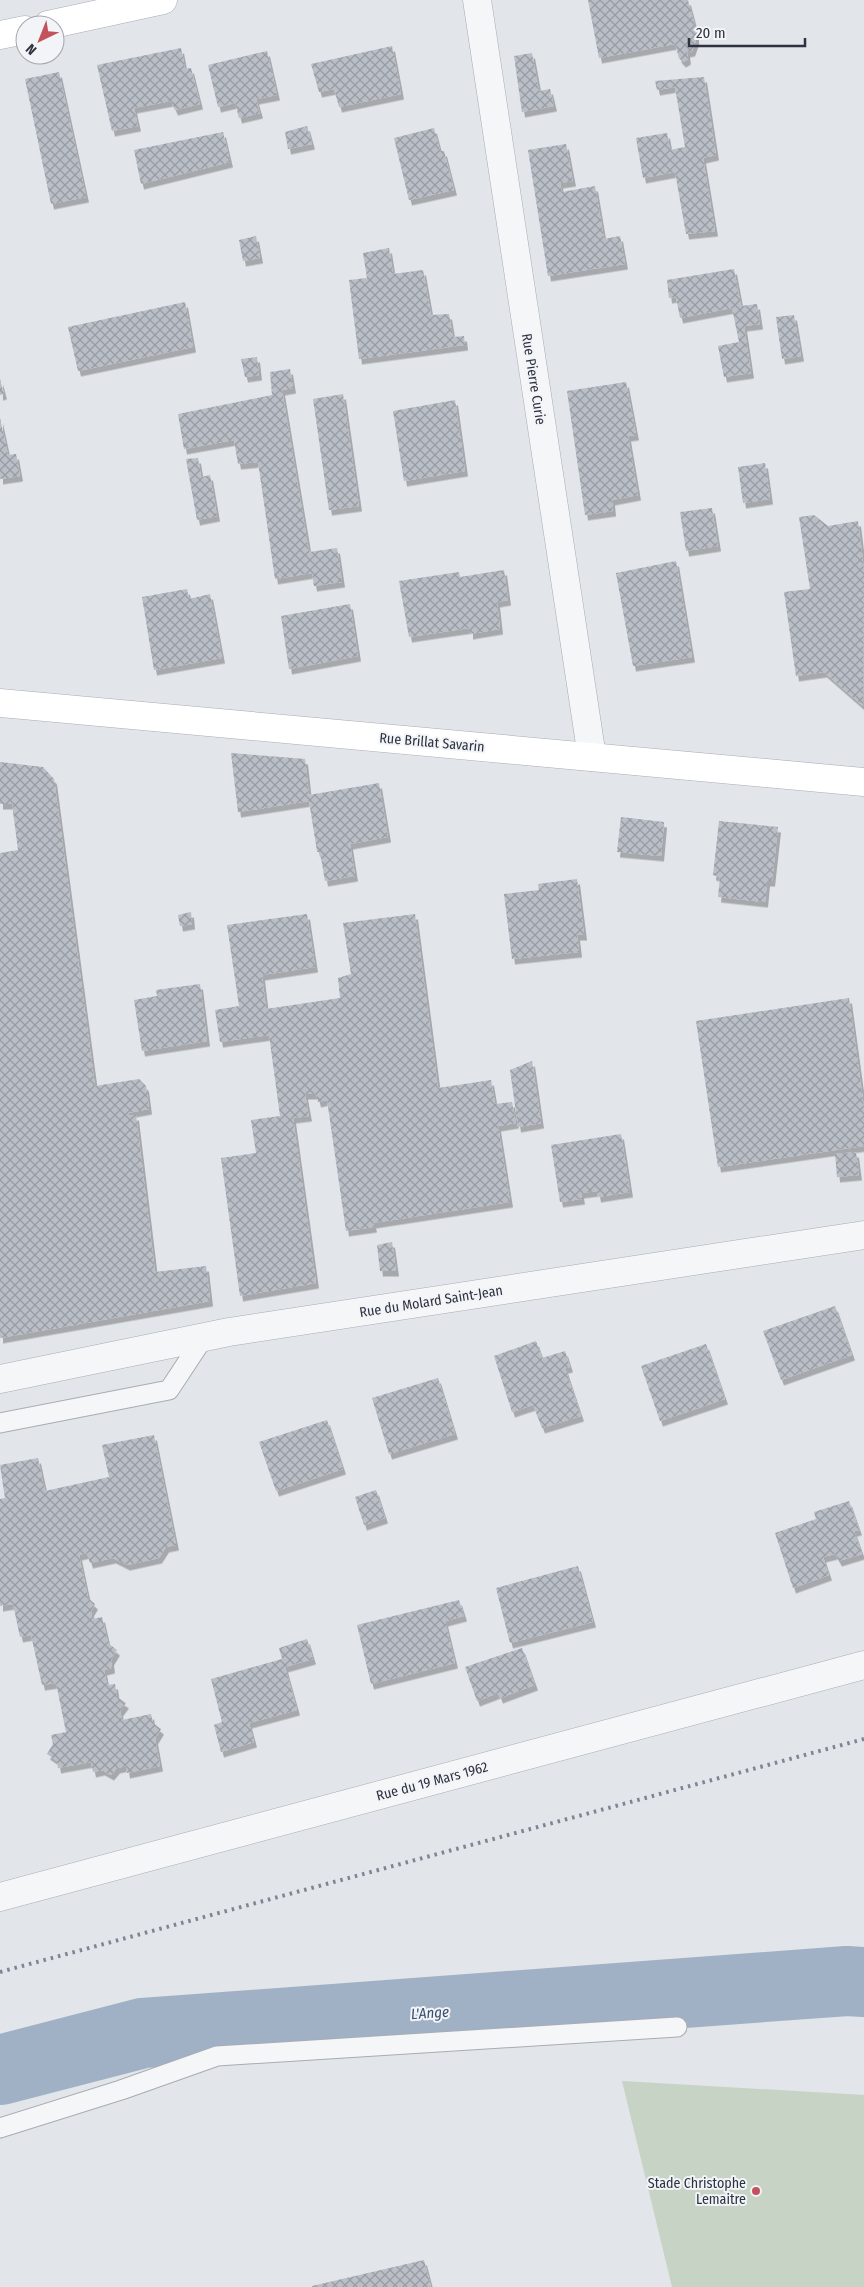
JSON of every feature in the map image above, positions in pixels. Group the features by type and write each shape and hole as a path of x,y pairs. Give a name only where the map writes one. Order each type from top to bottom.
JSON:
{"main road":[{"path":"65,21 164,0"},
{"path":"0,36 15,32"},
{"name":"Rue Brillat Savarin","path":"0,703 864,782"}],"street":[{"name":"Rue Pierre Curie","path":"477,0 592,757"},
{"name":"Rue du Molard Saint-Jean","path":"0,1379 204,1337 864,1235"},
{"name":"Rue du 19 Mars 1962","path":"0,1897 864,1665"}],"lane":[{"path":"0,1423 169,1390 204,1337"},
{"path":"0,2128 121,2090 217,2056 677,2027"}],"green space":[{"name":"Stade Christophe Lemaitre","path":"622,2081 864,2095 864,2287 672,2287"}],"building":[{"path":"588,0 688,0 696,30 696,40 692,51 687,52 688,59 683,62 679,58 675,44 599,58"},
{"path":"392,46 401,94 339,107 334,89 319,92 311,64"},
{"path":"181,48 185,69 191,68 200,104 175,110 171,101 134,108 138,126 112,131 97,65"},
{"path":"267,51 277,95 256,99 260,113 239,118 235,103 218,107 208,65"},
{"path":"532,53 539,91 550,89 554,106 522,112 514,56"},
{"path":"59,72 86,197 51,204 25,79"},
{"path":"704,77 716,155 703,158 715,231 686,234 675,172 643,178 636,138 667,133 670,150 685,147 675,87 657,90 655,81"},
{"path":"307,126 312,144 288,149 285,132"},
{"path":"434,128 440,151 444,151 454,190 409,200 394,138"},
{"path":"223,132 230,162 141,184 134,150"},
{"path":"566,144 573,181 560,183 562,192 595,186 604,239 620,236 625,264 548,276 528,150"},
{"path":"256,236 260,258 243,261 239,240"},
{"path":"389,248 393,274 423,270 431,315 449,314 453,337 464,336 465,345 359,359 349,280 367,278 363,253"},
{"path":"734,269 741,306 757,304 760,324 744,326 751,373 724,377 718,346 739,342 732,308 680,318 676,297 669,298 667,280"},
{"path":"185,302 193,347 78,371 68,327"},
{"path":"794,315 801,356 782,359 776,317"},
{"path":"257,357 259,375 245,377 241,359"},
{"path":"290,369 293,388 282,390 309,552 337,548 342,582 314,586 312,573 275,579 258,462 238,464 234,440 184,449 178,414 272,395 270,372"},
{"path":"0,379 4,394 0,395"},
{"path":"626,382 636,435 628,436 638,495 612,500 613,511 585,515 567,391"},
{"path":"343,394 359,506 329,510 313,399"},
{"path":"455,400 465,471 404,481 393,411"},
{"path":"0,418 8,455 16,454 20,476 0,479"},
{"path":"198,458 201,477 210,475 217,516 197,520 186,459"},
{"path":"765,463 770,499 743,503 738,467"},
{"path":"712,508 718,546 686,551 680,512"},
{"path":"814,515 828,526 858,521 864,570 863,706 824,672 796,676 784,592 810,589 799,517"},
{"path":"676,561 692,657 633,666 616,573"},
{"path":"504,570 508,600 497,602 500,629 470,634 470,628 409,637 399,581 459,572 460,577"},
{"path":"187,589 189,599 210,594 222,658 154,670 142,597"},
{"path":"350,604 358,656 289,669 281,616"},
{"path":"231,753 305,759 309,795 379,783 388,837 350,844 355,876 325,881 320,852 317,852 309,801 238,812"},
{"path":"0,762 43,767 54,779 95,1086 139,1079 146,1086 149,1109 128,1113 129,1116 136,1115 155,1272 206,1266 210,1301 0,1338 0,853 18,850 12,804 0,804"},
{"path":"621,817 664,822 661,856 617,852"},
{"path":"719,821 778,827 772,881 767,881 765,902 718,897 720,877 713,875"},
{"path":"577,879 584,935 577,935 579,952 512,959 504,894 539,890 538,884"},
{"path":"191,912 192,924 180,926 178,915"},
{"path":"307,914 315,967 262,975 266,1009 340,998 338,978 351,974 343,923 415,914 438,1088 491,1080 495,1104 512,1102 516,1123 498,1126 510,1202 373,1223 374,1227 346,1231 327,1100 318,1102 316,1094 305,1094 309,1116 293,1118 316,1283 240,1296 221,1158 256,1153 251,1120 280,1116 269,1035 220,1042 215,1010 239,1006 227,925"},
{"path":"200,984 207,1041 142,1051 134,1000 157,996 156,990"},
{"path":"849,998 864,1108 864,1146 718,1167 696,1021"},
{"path":"532,1061 541,1123 518,1127 510,1070"},
{"path":"621,1134 630,1192 598,1197 597,1191 581,1193 582,1199 560,1202 551,1145"},
{"path":"856,1152 859,1175 837,1177 835,1154"},
{"path":"392,1242 396,1271 380,1271 377,1245"},
{"path":"835,1306 852,1355 781,1380 763,1331"},
{"path":"536,1341 542,1358 565,1351 570,1367 565,1368 581,1416 542,1428 533,1405 512,1412 494,1356"},
{"path":"706,1344 725,1399 660,1421 641,1366"},
{"path":"438,1378 455,1434 389,1454 372,1398"},
{"path":"327,1420 343,1469 276,1491 259,1442"},
{"path":"154,1435 176,1545 166,1547 159,1558 127,1565 113,1558 90,1563 87,1553 79,1555 88,1598 95,1604 91,1611 92,1619 102,1617 108,1643 117,1650 111,1660 112,1668 104,1670 107,1685 115,1684 117,1697 126,1703 120,1711 122,1720 151,1714 153,1723 161,1729 155,1739 160,1766 127,1773 126,1766 117,1768 111,1775 102,1770 93,1772 91,1762 58,1768 57,1761 47,1754 53,1744 51,1735 66,1732 56,1683 42,1685 31,1635 20,1637 13,1604 0,1606 0,1499 5,1498 0,1465 38,1458 45,1491 109,1477 102,1445"},
{"path":"376,1490 385,1518 364,1525 355,1497"},
{"path":"849,1501 859,1530 854,1531 862,1554 839,1561 835,1554 823,1557 829,1575 793,1588 775,1533 816,1519 814,1512"},
{"path":"578,1566 593,1622 510,1643 496,1588"},
{"path":"459,1600 464,1616 445,1621 455,1663 371,1684 357,1625"},
{"path":"307,1639 313,1659 285,1667 297,1710 249,1723 254,1742 221,1752 214,1725 222,1722 211,1679 282,1659 279,1648"},
{"path":"522,1648 535,1685 500,1698 498,1693 477,1701 465,1667"},
{"path":"424,2260 431,2287 312,2287 312,2286"}],"waterway":[{"name":"L'Ange","path":"0,2070 143,2033 847,1981 864,1982"}],"railway":[{"path":"0,1972 864,1739"}],"place":[{"name":"Stade Christophe Lemaitre","path":"756,2191"}]}
